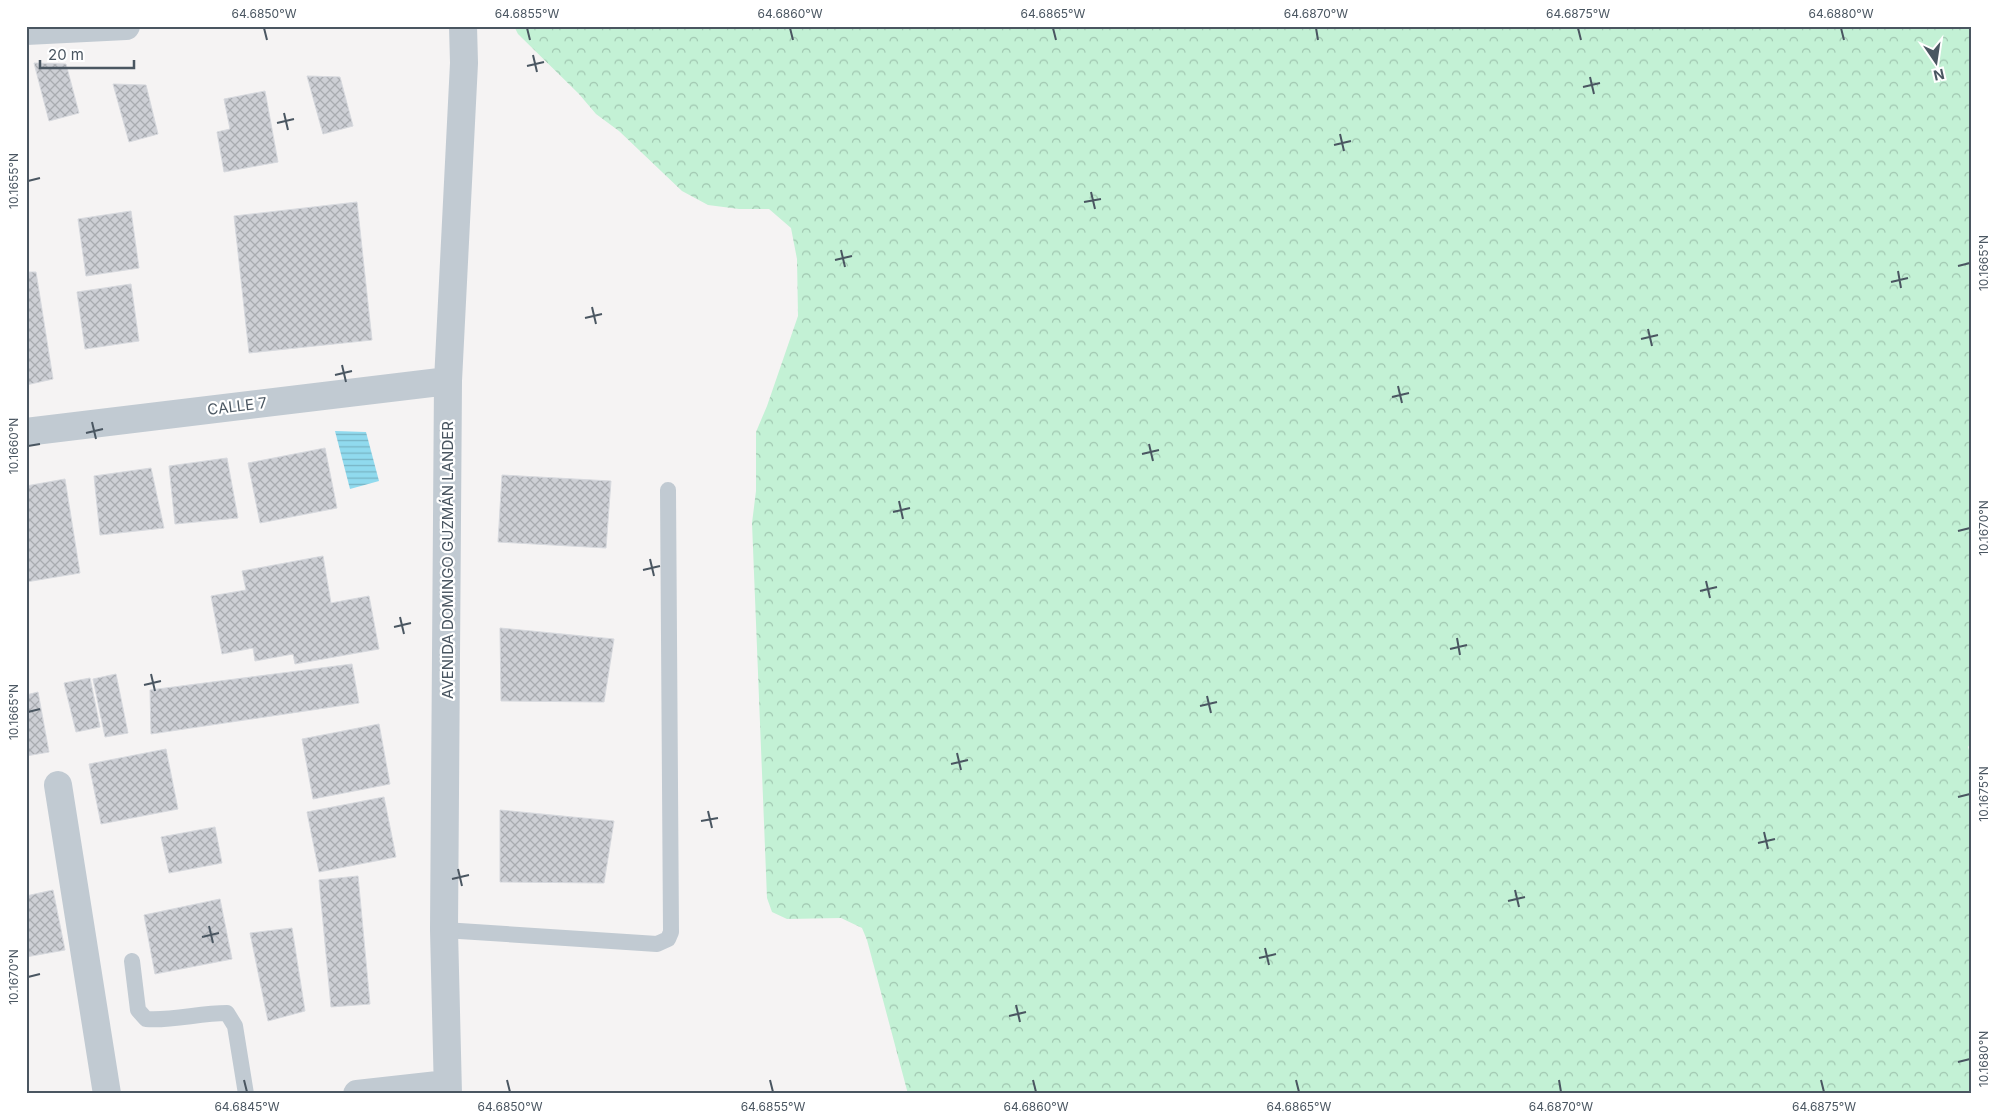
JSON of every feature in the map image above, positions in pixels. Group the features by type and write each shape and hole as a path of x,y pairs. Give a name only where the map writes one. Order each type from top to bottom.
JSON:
{"street":[{"path":"26,31 126,26"},
{"name":"AVENIDA DOMINGO GUZMÁN LANDER","path":"447,1089 444,930 448,381 464,73 464,26"},
{"name":"CALLE 7","path":"26,432 448,381"},
{"path":"58,785 106,1094"},
{"path":"357,1094 447,1089"}],"lane":[{"path":"444,930 657,944 668,939 671,932 668,490"},
{"path":"132,961 138,1010 146,1019 163,1020 212,1013 227,1013 235,1026 246,1094"}],"green space":[{"path":"514,26 1972,26 1972,741 1968,747 1972,760 1972,1094 908,1094 867,940 862,928 841,918 787,919 772,912 767,898 752,523 756,491 756,432 798,316 797,259 791,228 769,209 739,209 708,205 682,191 619,131 596,114 579,94 518,34"}],"water":[{"path":"335,431 366,432 379,481 350,489"}],"building":[{"path":"34,63 66,64 79,113 49,121"},
{"path":"307,76 340,77 353,126 323,134"},
{"path":"113,84 146,85 158,134 129,142"},
{"path":"265,91 278,162 224,172 217,132 230,129 224,99"},
{"path":"357,202 372,340 249,353 234,216"},
{"path":"131,211 139,268 86,276 78,219"},
{"path":"26,272 36,272 53,379 26,385"},
{"path":"131,284 139,341 85,349 77,292"},
{"path":"325,448 337,508 260,523 248,463"},
{"path":"227,458 238,518 175,524 169,466"},
{"path":"151,468 164,528 100,535 94,476"},
{"path":"502,475 611,481 606,548 498,542"},
{"path":"65,479 80,573 26,582 26,486"},
{"path":"323,556 331,603 369,596 379,649 295,664 293,654 255,661 253,648 222,654 211,596 246,590 242,571"},
{"path":"500,628 614,639 604,702 501,701"},
{"path":"352,664 359,703 151,734 150,690"},
{"path":"116,674 128,733 105,737 93,679"},
{"path":"90,678 100,727 76,732 64,683"},
{"path":"38,692 49,752 26,756 26,695"},
{"path":"379,724 390,784 313,799 302,739"},
{"path":"166,749 178,809 101,824 89,764"},
{"path":"384,797 396,857 319,872 307,812"},
{"path":"500,810 614,821 604,883 500,882"},
{"path":"215,827 222,863 169,873 161,837"},
{"path":"358,876 370,1004 331,1007 319,880"},
{"path":"53,890 65,950 26,957 26,896"},
{"path":"220,899 232,959 155,974 144,915"},
{"path":"292,928 305,1011 268,1021 250,933"}]}
